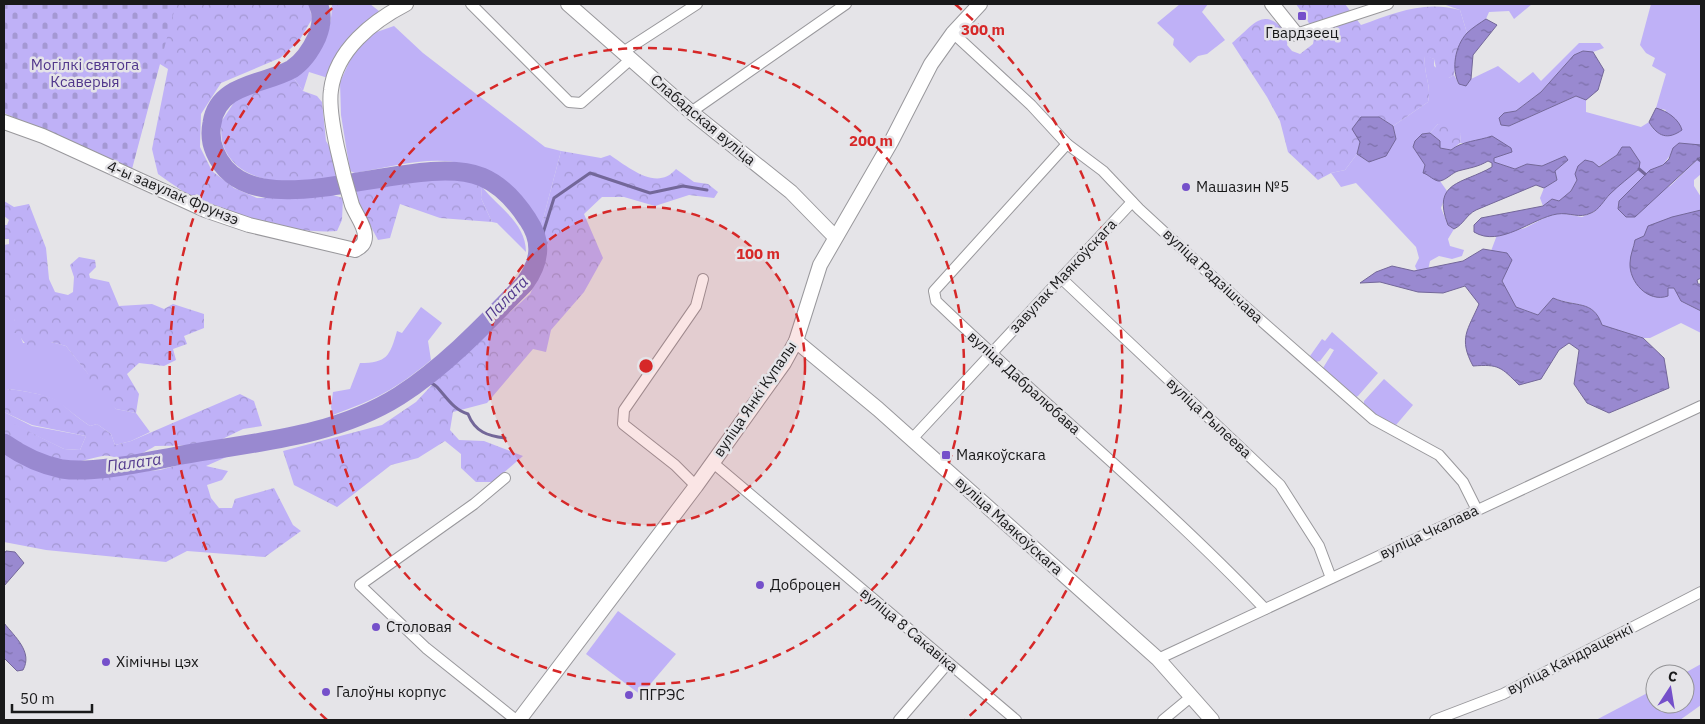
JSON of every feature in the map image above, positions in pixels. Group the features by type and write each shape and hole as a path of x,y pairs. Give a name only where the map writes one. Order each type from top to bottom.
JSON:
{"street":[{"name":"4-ы завулак Фрунзэ","path":"4,122 43,136 205,210 249,225 355,250 362,247 366,239 352,205 331,115 331,90 334,75 348,52 364,33 383,16 406,4"},
{"path":"471,4 569,102 581,103 627,55 697,4"},
{"name":"Слабадская вуліца","path":"568,4 691,112 790,192 835,237"},
{"path":"691,112 846,4"},
{"name":"вуліца Янкі Купалы","path":"517,720 696,486 784,363 796,341 820,264 891,142 930,64 953,32 980,4"},
{"path":"1272,4 1296,34 1388,4"},
{"name":"вуліца Радзішчава","path":"953,32 1031,105 1067,144 1103,171 1132,202 1240,302 1373,419 1439,454 1464,482 1477,510"},
{"name":"вуліца Дабралюбава","path":"1067,144 934,291 936,301 991,354 1212,553 1264,609"},
{"name":"завулак Маякоўскага","path":"912,439 1132,202"},
{"path":"696,486 675,464 623,424 622,417 624,410 696,306 703,278"},
{"name":"вуліца Рылеева","path":"1062,279 1280,485 1319,546 1331,578"},
{"name":"вуліца Маякоўскага","path":"796,341 912,439 1158,659 1212,720"},
{"name":"вуліца Чкалава","path":"1158,659 1701,406"},
{"name":"вуліца 8 Сакавіка","path":"712,462 1016,720"},
{"path":"505,478 474,504 360,585 426,648 517,720"},
{"name":"вуліца Кандраценкі","path":"1435,720 1503,694 1701,592"},
{"path":"898,720 948,663"},
{"path":"1163,720 1192,696"}],"green space":[{"path":"4,4 309,4 312,19 299,41 280,58 221,83 201,114 200,147 212,171 234,188 257,198 291,198 326,193 343,198 342,220 337,231 289,228 235,217 207,206 182,191 158,174 152,149 168,69 147,56"},
{"name":"Могілкі святога Ксаверыя","path":"4,4 176,4 132,169 4,113"},
{"path":"332,4 370,4 379,11 361,28 328,78 309,72 303,91 293,77 310,62 322,45 329,26"},
{"path":"1180,4 1208,4 1202,12 1225,40 1207,54 1198,56 1190,63 1173,45 1174,39 1157,23"},
{"path":"1296,4 1345,4 1361,25 1409,9 1434,6 1447,7 1460,10 1467,33 1457,52 1454,75 1449,78 1438,76 1434,59 1425,56 1429,90 1428,102 1393,126 1379,117 1360,142 1357,154 1345,170 1331,173 1318,180 1288,152 1280,121 1267,97 1232,43 1254,24 1266,19 1280,26 1289,35 1287,45 1292,51 1300,54 1313,44 1315,32"},
{"path":"1443,4 1532,4 1514,19 1509,11 1489,12 1486,19 1467,33 1460,10"},
{"path":"1651,4 1701,4 1701,146 1679,143 1663,165 1650,170 1619,201 1618,209 1670,186 1701,156 1701,174 1694,180 1694,186 1701,197 1701,210 1668,288 1674,288 1681,301 1701,311 1701,333 1681,323 1650,338 1643,338 1601,325 1598,317 1588,307 1553,298 1538,315 1515,307 1502,281 1507,253 1491,251 1497,235 1525,228 1548,216 1560,213 1582,217 1594,212 1611,193 1622,147 1617,155 1577,180 1571,191 1559,201 1552,199 1543,206 1540,198 1544,188 1557,180 1555,171 1568,160 1542,166 1527,164 1515,169 1494,162 1493,158 1511,152 1492,136 1471,143 1460,143 1461,134 1438,124 1430,133 1422,134 1413,147 1430,175 1440,181 1447,191 1441,208 1448,225 1454,229 1448,239 1450,246 1464,250 1462,256 1452,259 1439,256 1430,261 1428,270 1418,273 1415,266 1419,258 1416,247 1356,183 1341,187 1331,173 1345,170 1357,154 1369,162 1396,139 1393,126 1428,102 1429,90 1425,55 1434,59 1434,66 1449,78 1454,75 1459,84 1466,85 1471,79 1498,66 1519,83 1533,72 1541,81 1579,43 1600,43 1604,48 1593,52 1583,51 1574,55 1541,92 1516,111 1504,113 1499,118 1509,126 1576,96 1586,100 1586,112 1641,127 1649,122 1653,128 1666,110 1656,108 1666,74 1652,66 1655,58 1646,53 1640,45"},
{"path":"394,26 423,53 545,147 561,151 541,227 503,184 486,172 468,165 450,161 432,161 355,173 350,171 341,115 340,82 352,56 368,35"},
{"path":"293,77 303,91 317,96 322,102 326,141 334,154 341,180 291,182 258,177 243,170 231,160 223,145 221,122 235,101 252,92"},
{"path":"1438,124 1455,126 1461,134 1460,143 1451,150 1440,148 1440,141 1430,133"},
{"path":"561,151 601,158 610,155 634,171 652,178 668,175 676,169 694,182 708,184 718,192 714,198 689,195 655,206 624,197 602,197 584,214 603,258 584,292 551,330 546,352 533,349 487,403 453,412 450,430 459,440 484,441 523,456 493,482 476,482 461,468 461,454 445,441 418,458 391,465 337,507 294,485 283,451 382,425 416,402 445,371 530,294 542,269 545,248 541,227"},
{"path":"449,176 470,180 482,187 481,198 492,222 440,218 400,204 390,238 378,240 358,202 356,189"},
{"path":"482,187 517,224 525,242 526,252 497,223 492,222 481,198"},
{"path":"4,201 14,207 29,204 46,248 49,279 55,292 68,295 73,292 74,277 70,265 79,257 95,260 96,267 89,274 90,278 109,282 119,306 152,304 164,309 173,304 204,314 204,328 184,336 187,344 173,349 176,360 164,366 139,363 127,374 139,394 136,413 116,409 89,386 88,374 66,346 51,342 47,348 33,347 24,342 18,333 6,333 7,325 15,321 8,309 10,301 4,296 4,245 9,244 9,239 4,239 4,225 7,225 9,220 4,216"},
{"path":"4,296 10,301 23,343 51,342 66,346 116,409 136,413 150,432 131,441 115,445 111,434 97,424 90,426 54,399 32,393 4,389"},
{"path":"421,307 442,323 428,341 431,360 385,393 333,415 331,407 333,392 350,389 360,363 376,362 386,356 392,347 397,331 402,333"},
{"path":"1332,332 1378,373 1358,396 1354,398 1323,368 1334,350 1330,348 1320,361 1316,362 1310,356 1322,339 1325,341"},
{"path":"1384,379 1413,405 1396,425 1382,419 1364,405 1364,401"},
{"path":"4,389 32,393 58,401 90,426 97,424 111,434 115,445 131,441 240,394 254,401 262,426 243,429 210,445 155,446 141,454 130,457 103,456 79,462 64,462 24,447 10,438 4,433 4,419 64,449 80,450 86,436 32,425 4,412"},
{"path":"4,412 32,426 86,436 80,450 64,449 4,420"},
{"path":"4,452 43,470 62,476 81,477 160,470 227,452 231,455 206,466 228,471 222,480 207,485 211,498 219,508 232,508 235,499 274,488 293,525 301,531 265,557 187,551 166,562 46,550 4,542"},
{"path":"618,611 676,654 641,695 586,654"},
{"path":"1701,664 1701,705 1695,709 1695,667"},
{"path":"1645,694 1645,714 1688,714 1680,720 1596,720"}],"water":[{"path":"1486,19 1497,25 1473,55 1471,79 1466,86 1459,84 1455,72 1457,51 1467,33"},
{"path":"1583,51 1593,52 1604,70 1598,90 1586,100 1576,96 1509,126 1501,125 1499,118 1504,113 1516,111 1541,92 1574,55"},
{"path":"1656,108 1672,116 1682,130 1668,136 1656,131 1649,122"},
{"path":"1361,117 1379,117 1393,126 1396,139 1386,156 1369,162 1357,154 1360,142 1352,129"},
{"path":"1430,133 1440,141 1440,148 1451,150 1465,143 1492,136 1511,148 1512,152 1494,158 1494,162 1515,169 1527,164 1542,166 1565,156 1568,160 1555,171 1557,180 1544,188 1536,185 1476,210 1454,229 1448,225 1444,211 1444,200 1447,192 1461,181 1492,167 1492,163 1488,161 1458,171 1438,181 1423,173 1425,165 1413,147 1415,141 1422,134"},
{"path":"1679,143 1701,145 1701,156 1635,217 1626,217 1618,209 1619,201 1650,170 1663,165 1669,159 1673,148"},
{"path":"1622,147 1630,147 1640,162 1639,169 1613,191 1594,212 1587,215 1557,214 1505,234 1494,236 1484,236 1474,232 1474,225 1481,218 1543,206 1552,199 1559,201 1571,191 1577,180 1575,174 1578,166 1585,160 1593,162 1599,167 1617,155"},
{"path":"1701,210 1701,278 1697,280 1698,284 1701,284 1701,311 1681,301 1674,288 1668,288 1668,296 1661,297 1647,294 1636,284 1630,263 1635,240 1644,236 1648,226 1672,217"},
{"path":"1483,249 1507,253 1512,260 1502,281 1516,307 1538,315 1553,298 1589,308 1594,311 1602,325 1643,338 1664,358 1669,388 1609,413 1587,403 1574,384 1579,350 1569,343 1559,350 1541,379 1519,385 1499,368 1494,366 1473,366 1468,356 1465,341 1468,328 1479,304 1465,286 1443,293 1418,292 1380,282 1360,283 1376,272 1392,266 1414,271 1463,261"},
{"path":"6,551 15,552 24,563 4,586 4,554"},
{"path":"4,623 24,651 26,663 23,670 17,671 4,658"}],"waterway":[{"name":"Палата","path":"4,443 47,465 62,469 90,470 294,436 348,421 374,410 399,396 433,371 465,343 525,283 534,267 538,252 538,244 533,228 514,201 496,185 482,177 452,171 417,173 297,190 262,188 234,176 215,152 211,130 216,110 223,100 233,93 292,69 304,59 315,42 318,33 321,16 318,4"},
{"path":"1639,169 1645,174"},
{"path":"539,246 554,198 590,173 650,193 683,186 707,190"},
{"path":"422,379 430,382 455,407 468,414 478,429 493,436 505,438"}],"place":[{"name":"Гвардзеец","path":"1302,16"},
{"name":"Машазин №5","path":"1186,187"},
{"name":"Маякоўскага","path":"946,455"},
{"name":"Доброцен","path":"760,585"},
{"name":"Столовая","path":"376,627"},
{"name":"Хімічны цэх","path":"106,662"},
{"name":"Галоўны корпус","path":"326,692"},
{"name":"ПГРЭС","path":"629,695"}]}
